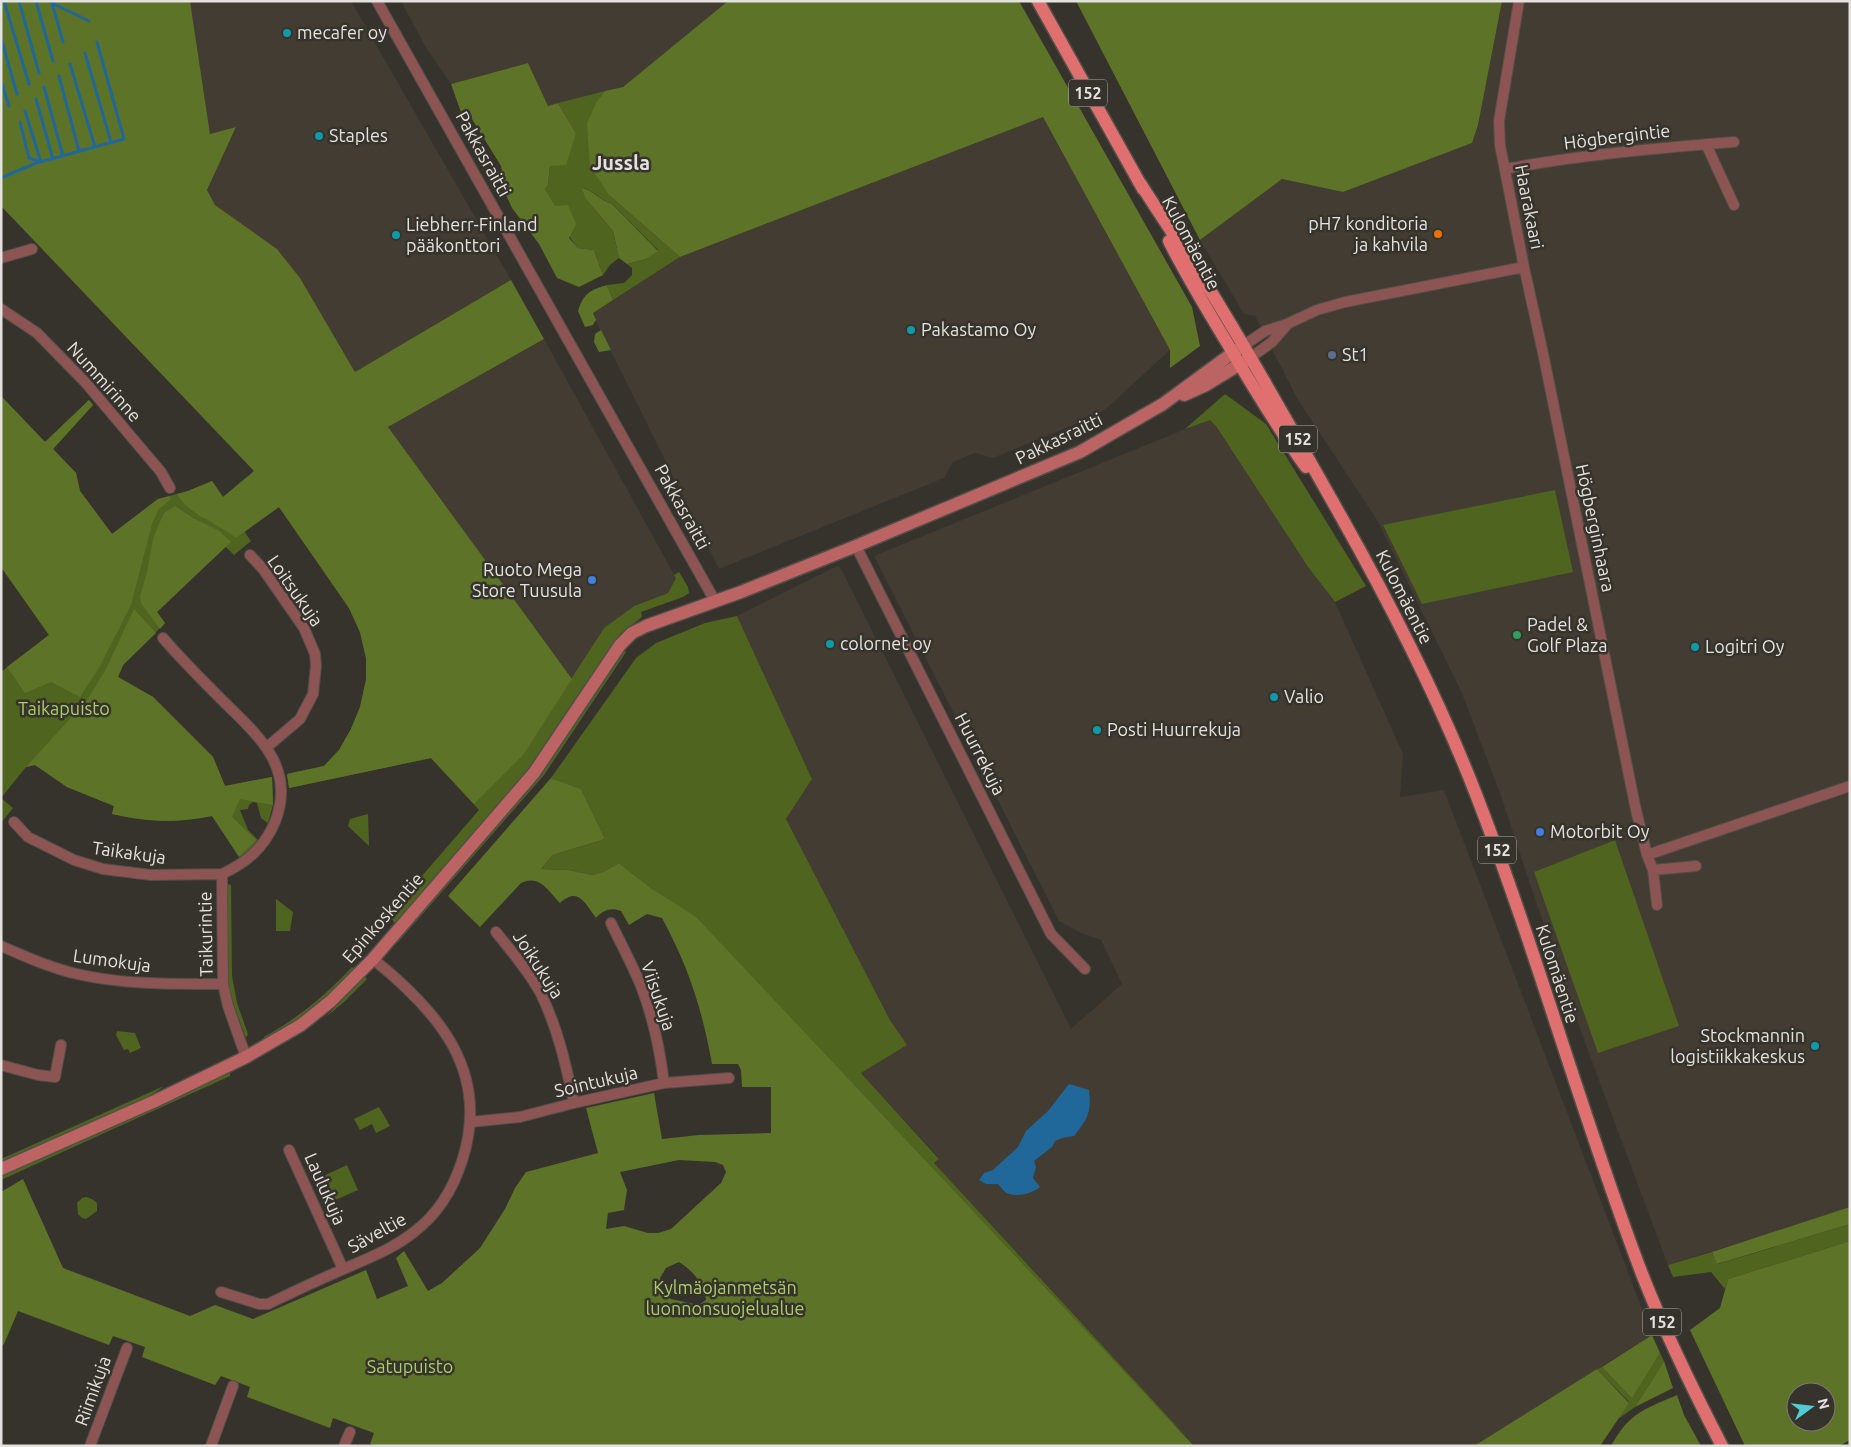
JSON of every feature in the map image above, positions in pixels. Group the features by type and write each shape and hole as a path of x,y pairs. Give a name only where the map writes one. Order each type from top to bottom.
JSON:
{"main road":[{"name":"Kulomäentie","path":"1038,1 1140,184 1188,280 1292,427 1368,565 1420,665 1476,794 1505,870 1589,1126 1642,1276 1664,1328 1722,1446"}],"street":[{"name":"Pakkasraitti","path":"377,1 714,601 856,546 1080,452 1163,404 1238,349"},
{"name":"Haarakaari","path":"1238,349 1265,331 1287,324 1317,310 1345,302 1524,267 1500,145 1499,121 1519,1"},
{"name":"Högbergintie","path":"1505,169 1532,164 1734,142"},
{"path":"1706,144 1734,205"},
{"path":"1,258 32,249"},
{"name":"Högberginhaara","path":"1524,267 1647,854 1653,870 1657,905"},
{"name":"Nummirinne","path":"1,309 36,332 85,382 161,472 170,488"},
{"name":"Haarakaari","path":"1245,362 1272,342 1287,324"},
{"name":"Pakkasraitti","path":"1163,404 1204,386 1245,362"},
{"name":"Huurrekuja","path":"856,546 1051,934 1085,969"},
{"name":"Loitsukuja","path":"250,556 263,569 304,628 315,654 316,675 313,694 303,715 267,747"},
{"name":"Epinkoskentie","path":"1,1169 155,1101 246,1057 280,1038 316,1014 347,986 373,958 534,773 624,640 646,626 714,601"},
{"name":"Taikurintie","path":"163,638 191,669 257,734 267,747 276,765 280,782 278,814 266,839 258,850 241,864 222,874 223,984 228,1006 246,1057"},
{"path":"1647,854 1850,786"},
{"name":"Taikakuja","path":"14,822 28,837 74,860 103,869 154,875 222,874"},
{"path":"1653,870 1696,866"},
{"name":"Viisukuja","path":"611,923 640,985 648,1008 657,1040 664,1083"},
{"name":"Joikukuja","path":"496,932 533,981 548,1009 561,1043 574,1103"},
{"name":"Lumokuja","path":"1,946 51,966 100,978 148,984 223,984"},
{"name":"Säveltie","path":"221,1292 259,1304 268,1304 396,1245 421,1227 448,1194 457,1177 469,1141 471,1122 465,1074 448,1036 432,1015 373,958"},
{"path":"1,1065 38,1076 55,1077 61,1046"},
{"name":"Sointukuja","path":"471,1122 520,1117 664,1083 729,1078"},
{"name":"Laulukuja","path":"289,1150 343,1269"},
{"name":"Riimikuja","path":"90,1446 127,1348"},
{"path":"211,1446 233,1386"},
{"path":"344,1446 350,1432"}],"shaded area":[{"path":"190,1 351,1 511,280 355,372 300,278 277,249 215,205 207,190 236,127 210,134"},
{"path":"401,1 728,1 623,87 548,106 528,63 451,84 425,46"},
{"path":"1502,1 1850,1 1850,1209 1668,1265 1588,1051 1501,796 1461,691 1377,520 1298,400 1255,316 1244,314 1200,240 1282,179 1343,192 1471,143 1478,125"},
{"path":"1043,117 1170,350 1108,407 1095,416 993,458 975,453 953,462 944,478 719,569 592,313 680,257"},
{"path":"544,339 676,578 668,593 634,606 605,628 572,679 388,427"},
{"path":"1210,419 1308,567 1335,602 1403,754 1400,797 1444,790 1652,1335 1474,1446 1195,1446 934,1163 939,1158 861,1073 906,1045 890,1020 786,819 812,779 737,616 839,565 1071,1029 1122,984 1101,940 1079,932 1059,921 874,556"}],"green space":[{"path":"1,1 190,1 210,134 236,127 207,190 215,205 277,249 300,278 355,372 511,280 544,339 388,427 572,679 523,755 474,804 431,758 289,788 287,774 324,766 339,750 351,729 360,707 366,680 366,658 360,632 349,608 279,507 236,538 195,513 182,501 177,494 212,481 223,497 254,471 1,206"},
{"path":"728,1 1019,1 1192,307 1200,346 1170,368 1170,350 1043,117 680,257 609,195 590,166 587,123 597,101 605,91 623,87"},
{"path":"1076,1 1502,1 1478,125 1472,143 1343,192 1282,179 1200,240"},
{"path":"528,63 548,106 558,103 576,133 566,165 550,166 548,185 545,189 555,206 568,205 576,224 569,238 578,248 594,250 603,275 579,287 557,278 539,244 512,208 506,195 501,166 472,119 462,115 451,84"},
{"path":"605,91 597,101 609,195 680,257 613,300 607,285 624,283 632,275 632,268 627,264 646,259 658,250 612,204 583,188 585,198 613,231 619,258 610,265 603,275 594,250 578,248 564,227 545,189 548,185 550,166 576,133 558,103"},
{"path":"582,188 612,204 658,251 646,259 627,264 619,258 613,231 585,198"},
{"path":"607,285 613,300 593,313 596,320 593,325 585,327 578,311 585,296"},
{"path":"601,330 611,350 599,352 594,342 595,334"},
{"path":"1225,394 1266,424 1366,586 1335,602 1308,567 1216,426 1210,420 1185,429"},
{"name":"Taikapuisto","path":"1,396 45,442 89,400 93,405 53,449 76,473 80,491 112,534 158,499 188,491 212,481 223,497 255,471 522,755 604,628 634,606 668,593 676,578 674,575 679,572 688,587 689,593 683,597 641,612 642,617 620,634 530,769 395,924 389,914 479,810 431,758 289,788 287,774 324,766 339,750 351,729 360,707 366,680 366,658 360,632 349,608 279,507 244,531 251,541 234,555 225,546 157,612 165,623 123,665 118,677 153,697 213,757 225,786 272,777 273,805 268,823 261,818 257,803 253,802 249,805 248,809 240,810 248,830 259,841 250,853 241,858 212,816 199,819 162,821 112,814 114,806 67,787 35,765 26,767 1,798 1,672 49,635 1,567"},
{"path":"1,396 45,442 89,400 93,405 53,449 76,473 80,491 112,534 158,499 170,496 171,499 158,510 152,524 131,605 100,666 80,697 51,682 25,693 7,667 49,635 1,567"},
{"path":"1555,490 1573,572 1422,604 1383,525"},
{"path":"175,506 193,518 218,530 231,542 157,612 165,623 160,629 141,603 140,596 153,539 164,513"},
{"path":"134,609 156,633 123,665 118,677 153,697 213,757 225,786 272,777 273,805 240,799 232,817 256,840 239,857 212,816 162,821 112,814 114,806 67,787 35,765 26,767 87,700 106,669"},
{"path":"737,616 812,779 786,819 890,1020 907,1045 861,1073 939,1159 934,1163 1195,1446 652,889 619,863 593,875 569,870 541,869 553,855 605,839 581,789 551,778 636,658 656,643 705,623"},
{"path":"623,650 626,652 544,775 398,942 394,943"},
{"path":"551,778 581,789 605,839 553,855 541,869 569,870 593,875 619,863 652,889 696,917 1194,1446 376,1446 370,1444 374,1433 333,1418 330,1428 247,1397 250,1387 221,1376 215,1385 142,1357 145,1347 113,1336 109,1345 18,1311 4,1344 1,1346 1,1192 23,1179 63,1268 190,1316 215,1305 253,1319 366,1270 377,1299 408,1286 396,1258 404,1251 428,1291 442,1283 480,1248 526,1172 598,1153 586,1108 654,1093 662,1139 699,1135 771,1133 771,1087 742,1087 741,1070 738,1064 712,1064 704,1025 693,989 680,954 662,918 647,914 629,925 621,911 611,909 604,911 596,918 581,898 572,896 560,903 539,882 528,881 521,883 480,927 448,896","holes":["679,1160 715,1162 723,1165 726,1172 721,1183 671,1229 658,1233 648,1233 624,1226 606,1229 608,1213 624,1210 627,1190 620,1172","679,1262 693,1273 703,1288 706,1300 699,1305 671,1299 663,1293 660,1278 666,1268"]},
{"path":"1,798 13,808 1,823"},
{"path":"368,814 369,846 348,826 350,819"},
{"path":"1615,840 1679,1026 1598,1053 1534,872"},
{"path":"227,884 231,885 232,976 237,1003 248,1034 246,1038 232,1000 227,974"},
{"path":"276,899 293,912 290,931 276,931"},
{"path":"352,967 356,969 313,1008 289,1025 263,1039 311,1005"},
{"path":"364,976 367,979 326,1017"},
{"path":"117,1031 135,1033 141,1048 130,1053 128,1049 124,1050 116,1035"},
{"path":"230,1072 230,1076 1,1180 1,1176"},
{"path":"164,1086 149,1097 1,1164 1,1159"},
{"path":"379,1107 390,1126 376,1133 372,1124 360,1130 354,1119"},
{"path":"347,1165 358,1190 326,1204 315,1180"},
{"path":"86,1197 97,1203 97,1211 86,1219 78,1214 77,1203"},
{"path":"1850,1207 1850,1224 1717,1264 1712,1252"},
{"path":"1850,1224 1850,1241 1728,1279 1725,1289 1711,1272 1673,1277 1668,1265 1712,1252 1718,1264"},
{"path":"1850,1241 1850,1440 1839,1446 1745,1446 1690,1330 1720,1308 1728,1279"},
{"path":"1652,1335 1660,1353 1632,1398 1602,1367"},
{"path":"1660,1353 1664,1361 1635,1407 1618,1419 1629,1402 1597,1369 1602,1367 1632,1397"},
{"path":"1664,1361 1673,1388 1635,1407"},
{"path":"1597,1369 1629,1403 1600,1446 1474,1446"},
{"path":"1677,1395 1684,1415 1701,1446 1611,1446 1625,1426 1638,1413"}],"water":[{"path":"1069,1084 1089,1090 1090,1104 1088,1115 1074,1136 1055,1141 1052,1147 1034,1161 1036,1167 1033,1178 1040,1187 1029,1193 1015,1195 1006,1192 998,1184 986,1184 979,1180 984,1173 993,1170 1018,1147 1026,1131 1048,1111"}],"waterway":[{"path":"4,1 29,84"},
{"path":"19,1 39,73"},
{"path":"36,1 53,61"},
{"path":"63,42 52,3 89,21"},
{"path":"1,38 17,94"},
{"path":"1,178 36,163 124,139 97,42"},
{"path":"85,53 111,142"},
{"path":"70,64 95,147"},
{"path":"59,76 79,151"},
{"path":"1,81 9,106"},
{"path":"44,87 63,156"},
{"path":"36,99 53,159"},
{"path":"25,111 41,162"},
{"path":"20,122 29,158 41,162"}],"place":[{"name":"mecafer oy","path":"287,33"},
{"name":"Staples","path":"319,136"},
{"name":"pH7 konditoria ja kahvila","path":"1438,234"},
{"name":"Liebherr-Finland pääkonttori","path":"396,235"},
{"name":"Pakastamo Oy","path":"911,330"},
{"name":"St1","path":"1332,355"},
{"name":"Ruoto Mega Store Tuusula","path":"592,580"},
{"name":"Padel & Golf Plaza","path":"1517,635"},
{"name":"colornet oy","path":"830,644"},
{"name":"Logitri Oy","path":"1695,647"},
{"name":"Valio","path":"1274,697"},
{"name":"Posti Huurrekuja","path":"1097,730"},
{"name":"Motorbit Oy","path":"1540,832"},
{"name":"Stockmannin logistiikkakeskus","path":"1815,1046"}],"district":[{"name":"Jussla","path":"621,163"}],"park label":[{"name":"Kylmäojanmetsän luonnonsuojelualue","path":"725,1298"},
{"name":"Satupuisto","path":"410,1367"}]}
